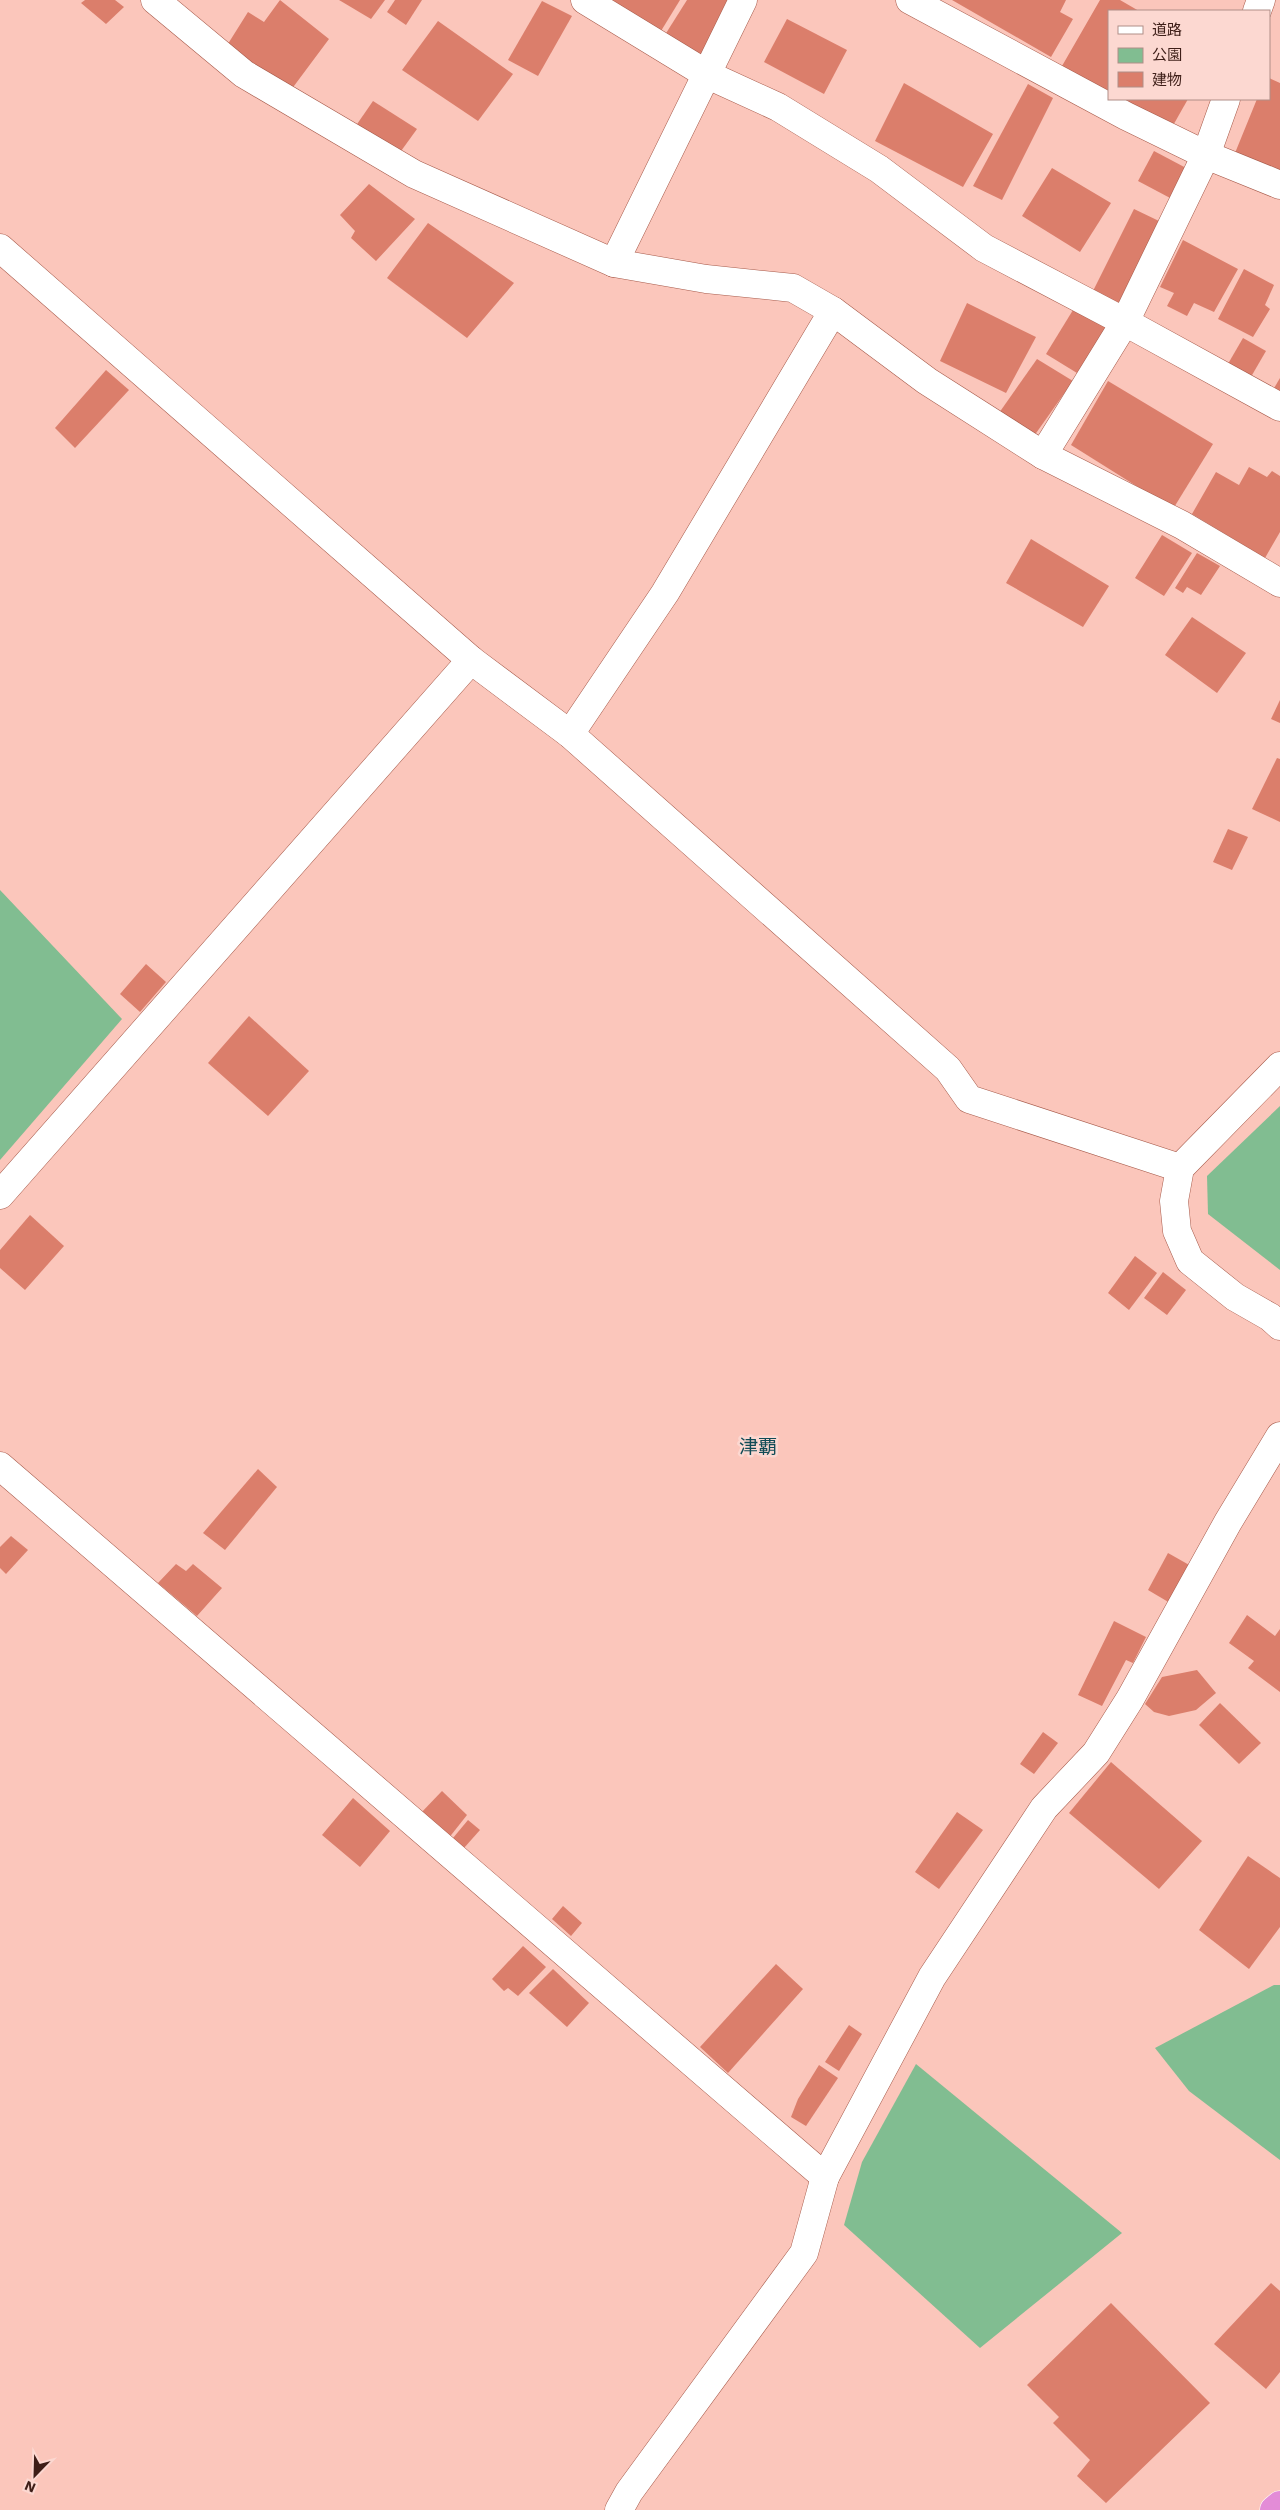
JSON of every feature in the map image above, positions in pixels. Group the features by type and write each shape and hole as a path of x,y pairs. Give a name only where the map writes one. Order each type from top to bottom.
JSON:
{"highway":[{"path":"1274,2510 1280,2505"}],"street":[{"path":"155,0 244,74 414,174 614,262 706,279 793,288 833,311 927,381 1042,455 1182,525 1280,583"},
{"path":"586,0 708,75 778,107 879,169 984,248 1125,322 1280,408"},
{"path":"614,262 708,75 743,0"},
{"path":"910,0 1126,116 1206,156 1280,185"},
{"path":"1276,0 1280,2"},
{"path":"1042,455 1125,322 1206,156 1226,100"},
{"path":"0,248 471,660 570,734 948,1069 968,1099 1180,1168"},
{"path":"570,734 665,593 833,311"},
{"path":"0,1195 471,660"},
{"path":"1280,1066 1180,1168 1174,1202 1177,1231 1190,1261 1235,1297 1270,1317 1280,1326"},
{"path":"619,2510 629,2492 804,2253 825,2177 932,1977 1044,1808 1096,1753 1130,1699 1228,1522 1280,1436"},
{"path":"0,1466 825,2177"}],"green space":[{"path":"0,890 122,1019 0,1160"},
{"path":"1280,1106 1280,1270 1208,1214 1207,1176"},
{"path":"1274,1985 1280,1985 1280,2160 1189,2091 1155,2048"},
{"path":"916,2064 1122,2233 980,2348 844,2225 862,2162"}],"building":[{"path":"85,0 115,0 124,7 106,24 81,3"},
{"path":"280,0 329,39 291,90 226,47 248,12 264,22"},
{"path":"339,0 385,0 371,19"},
{"path":"395,0 422,0 406,25 387,12"},
{"path":"608,0 680,0 661,31"},
{"path":"687,0 733,0 707,58 663,38"},
{"path":"952,0 1066,0 1060,12 1073,19 1051,57"},
{"path":"1100,0 1120,0 1137,10 1108,10 1108,92 1062,66"},
{"path":"542,1 572,16 538,76 508,60"},
{"path":"787,19 847,50 824,94 764,62"},
{"path":"438,21 513,74 478,121 402,70"},
{"path":"1270,78 1280,83 1280,172 1235,153 1257,100 1270,100"},
{"path":"904,83 993,134 963,187 875,141"},
{"path":"1028,84 1053,98 1002,200 973,186"},
{"path":"1121,100 1187,100 1171,129"},
{"path":"373,101 417,129 396,158 353,130"},
{"path":"1154,151 1188,169 1172,199 1138,181"},
{"path":"1052,168 1111,203 1080,252 1022,216"},
{"path":"369,184 415,219 376,261 351,238 355,231 340,215"},
{"path":"1134,209 1159,221 1118,306 1093,291"},
{"path":"428,223 514,283 467,338 387,278"},
{"path":"1183,240 1238,269 1214,312 1194,303 1187,316 1167,306 1174,293 1160,287"},
{"path":"1244,269 1274,285 1265,305 1270,309 1253,337 1218,319"},
{"path":"967,303 1036,337 1006,393 940,361"},
{"path":"1073,310 1106,328 1077,373 1046,354"},
{"path":"1243,338 1266,351 1248,382 1225,369"},
{"path":"1037,359 1073,381 1034,436 999,413"},
{"path":"106,370 129,390 75,448 55,428"},
{"path":"1280,378 1280,401 1270,395"},
{"path":"1108,381 1213,444 1173,509 1071,445"},
{"path":"1249,467 1267,477 1272,471 1280,476 1280,532 1265,558 1192,514 1216,472 1239,485"},
{"path":"1162,535 1192,553 1164,596 1135,578"},
{"path":"1031,539 1109,586 1083,627 1006,583"},
{"path":"1197,553 1220,566 1201,595 1187,587 1183,593 1175,588"},
{"path":"1192,617 1246,653 1217,693 1165,655"},
{"path":"1280,700 1280,723 1271,719"},
{"path":"1277,758 1280,759 1280,822 1252,809"},
{"path":"1228,829 1248,837 1232,870 1213,862"},
{"path":"146,964 166,982 140,1012 120,994"},
{"path":"249,1016 309,1071 268,1116 208,1063"},
{"path":"30,1215 64,1246 25,1290 0,1268 0,1250"},
{"path":"1135,1256 1157,1273 1129,1310 1108,1293"},
{"path":"1163,1272 1186,1290 1167,1315 1144,1298"},
{"path":"258,1469 277,1487 225,1550 203,1533"},
{"path":"11,1536 28,1550 6,1574 0,1568 0,1547"},
{"path":"1168,1553 1191,1566 1170,1603 1148,1590"},
{"path":"176,1564 186,1571 193,1564 222,1588 197,1616 158,1583"},
{"path":"1247,1615 1275,1636 1280,1629 1280,1692 1248,1668 1254,1661 1229,1643"},
{"path":"1114,1621 1146,1637 1133,1663 1126,1660 1102,1706 1078,1695"},
{"path":"1197,1670 1216,1693 1196,1710 1169,1716 1154,1712 1145,1704 1162,1677"},
{"path":"1220,1703 1261,1743 1239,1764 1199,1725"},
{"path":"1043,1732 1058,1743 1034,1774 1020,1764"},
{"path":"1111,1762 1202,1841 1159,1889 1069,1813"},
{"path":"442,1791 467,1815 448,1839 419,1815"},
{"path":"353,1798 390,1831 360,1867 322,1835"},
{"path":"957,1812 983,1830 939,1889 915,1872"},
{"path":"468,1820 480,1830 464,1848 453,1838"},
{"path":"1248,1856 1280,1878 1280,1927 1249,1969 1199,1930"},
{"path":"563,1906 582,1923 571,1936 552,1919"},
{"path":"523,1946 546,1967 518,1996 508,1988 504,1991 492,1979"},
{"path":"776,1964 803,1989 728,2073 700,2047"},
{"path":"553,1969 589,2003 567,2027 529,1993"},
{"path":"849,2025 862,2034 839,2071 825,2062"},
{"path":"819,2065 838,2078 806,2126 791,2117 798,2099"},
{"path":"1271,2283 1280,2291 1280,2372 1266,2389 1214,2344"},
{"path":"1111,2303 1210,2403 1106,2503 1077,2476 1090,2460 1053,2423 1059,2417 1027,2385"}],"district":[{"name":"津覇","path":"758,1446"}]}
